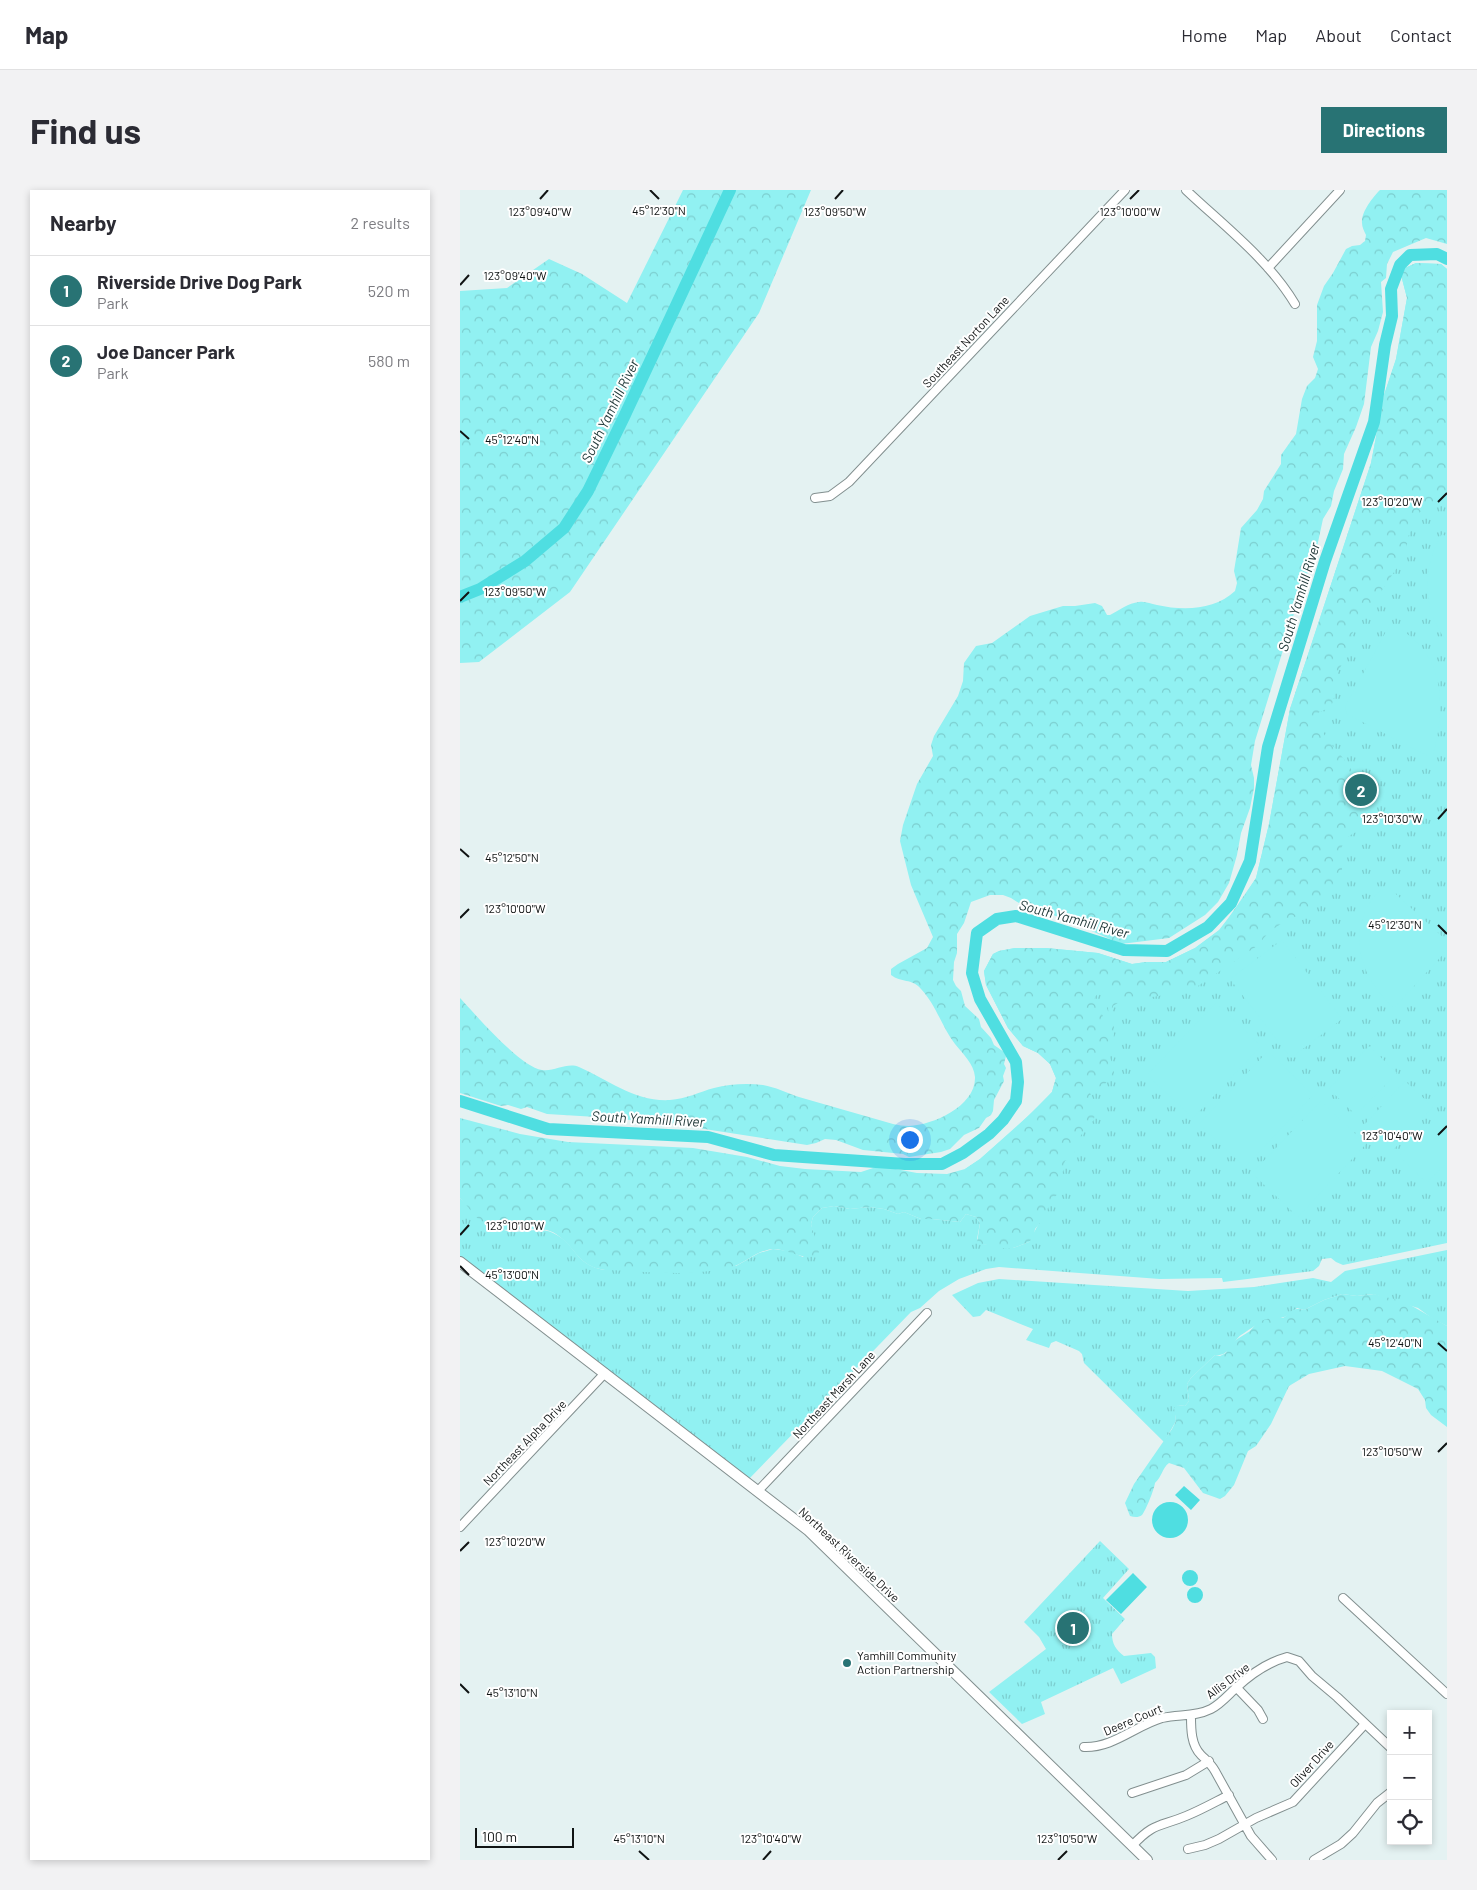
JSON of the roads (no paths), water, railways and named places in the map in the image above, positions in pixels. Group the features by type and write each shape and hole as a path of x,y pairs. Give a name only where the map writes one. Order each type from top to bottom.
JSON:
{"street":[{"name":"Southeast Norton Lane","path":"815,498 830,496 849,482 1125,190"},
{"path":"1186,190 1268,268 1284,286 1295,304"},
{"path":"1268,268 1340,190"},
{"name":"Northeast Riverside Drive","path":"460,1262 808,1530 1147,1860"},
{"name":"Northeast Marsh Lane","path":"758,1492 927,1313"},
{"name":"Northeast Alpha Drive","path":"460,1527 605,1374"},
{"path":"1343,1598 1447,1694"},
{"name":"Allis Drive","path":"1191,1716 1211,1708 1248,1678 1281,1659 1295,1659 1387,1744"},
{"path":"1236,1687 1258,1710 1263,1719"},
{"path":"1191,1716 1191,1729 1200,1755 1209,1761 1244,1825 1272,1860"},
{"name":"Deere Court","path":"1084,1747 1094,1748 1108,1744 1161,1718 1191,1716"},
{"name":"Oliver Drive","path":"1188,1849 1218,1839 1294,1802 1365,1724"},
{"path":"1132,1793 1186,1775 1209,1761"},
{"path":"1132,1846 1149,1829 1186,1816 1229,1795"},
{"path":"1314,1860 1341,1844 1377,1803 1387,1795"}],"waterway":[{"name":"South Yamhill River","path":"460,597 480,589 525,561 564,528 588,491 730,190"},
{"name":"South Yamhill River","path":"460,1101 548,1129 708,1137 774,1155 905,1164 942,1164 963,1153 989,1134 1003,1120 1016,1101 1018,1082 1016,1062 980,999 972,973 977,933 997,919 1016,916 1124,950 1167,951 1208,927 1231,903 1250,861 1268,747 1325,561 1374,422 1385,345 1392,316 1391,289 1400,265 1410,255 1437,254 1447,259"}],"place":[{"name":"Joe Dancer Park","path":"1361,790"},
{"name":"Riverside Drive Dog Park","path":"1073,1628"},
{"name":"Yamhill Community Action Partnership","path":"847,1663"}]}
